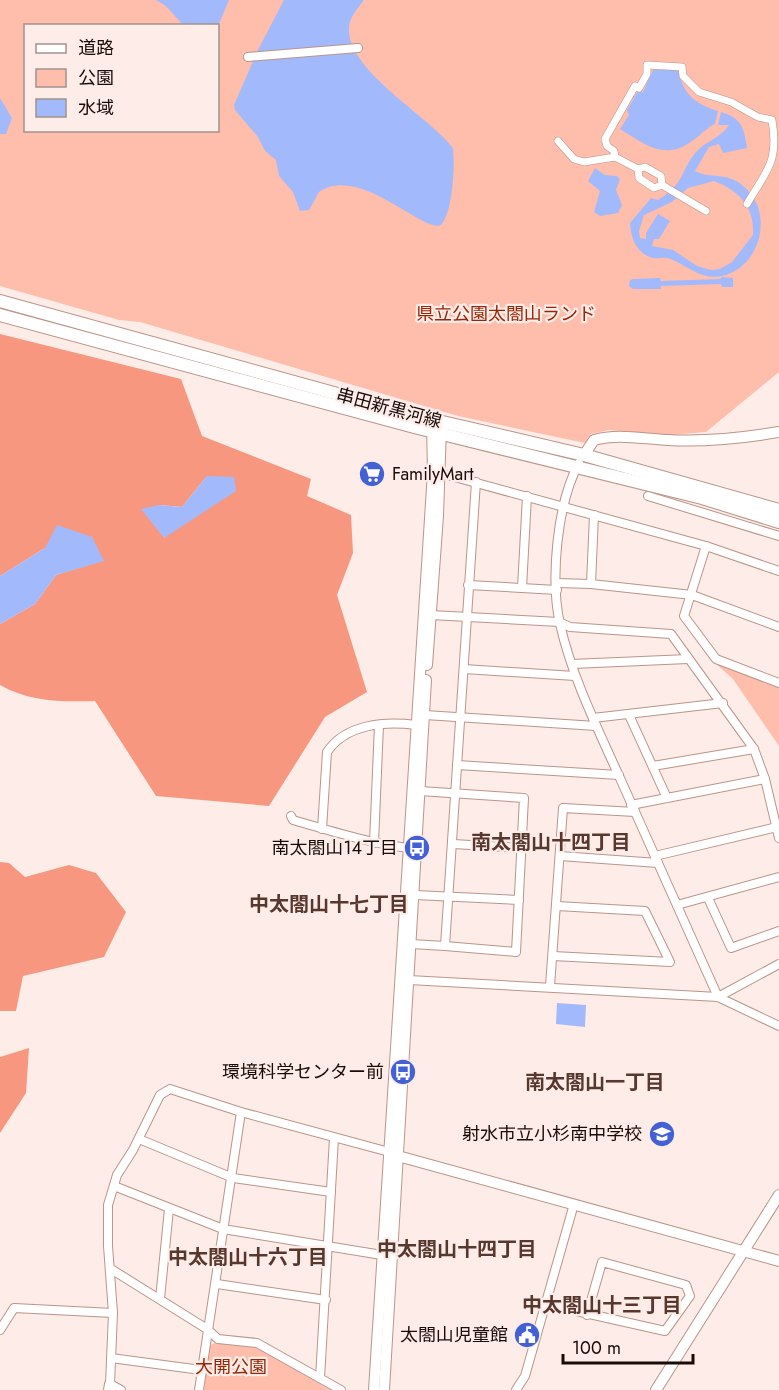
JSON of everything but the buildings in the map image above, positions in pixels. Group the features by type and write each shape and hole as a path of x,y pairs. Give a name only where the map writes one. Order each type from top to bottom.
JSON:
{"main road":[{"name":"串田新黒河線","path":"0,301 577,468 702,498 779,522"},
{"name":"串田新黒河線","path":"0,315 437,427 584,455 779,510"}],"street":[{"path":"248,57 358,48"},
{"path":"615,157 614,151 607,146 604,139 635,86 639,88 647,74 647,65 682,67 683,75 699,92 731,102 758,117 772,120 777,146 774,158 747,204"},
{"path":"558,141 574,159 584,162 615,157 638,169 645,167 661,176 662,185"},
{"path":"638,169 639,178 654,188 662,185"},
{"path":"662,185 706,211"},
{"path":"384,1390 387,1256 408,848 416,724 440,472 437,427"},
{"path":"393,1153 415,895 431,615 429,583 437,427"},
{"path":"718,997 575,676 559,622 557,547 564,506 577,468 594,440 609,435 670,440 754,436 779,432"},
{"path":"440,472 706,546 779,571"},
{"path":"446,946 476,482"},
{"path":"522,588 527,496"},
{"path":"648,496 779,536"},
{"path":"591,584 594,515"},
{"path":"706,546 684,616 716,659 779,682"},
{"path":"468,585 522,588 591,584 692,595 779,627"},
{"path":"431,615 559,622 570,627 671,634 754,749 765,779 779,838"},
{"path":"572,664 688,659"},
{"path":"464,669 575,676"},
{"path":"425,715 594,722 628,715 723,703"},
{"path":"628,715 667,798"},
{"path":"322,829 327,752 345,733 380,725 416,724"},
{"path":"374,843 380,725"},
{"path":"653,766 754,749"},
{"path":"457,765 619,775"},
{"path":"550,986 563,808 633,808 667,798 765,779"},
{"path":"411,944 516,952 524,798 420,791"},
{"path":"291,816 293,820 322,829 374,843 408,848"},
{"path":"560,856 656,859 777,827"},
{"path":"453,844 522,848"},
{"path":"677,905 779,878"},
{"path":"415,895 519,900"},
{"path":"708,898 731,948 779,931"},
{"path":"553,956 670,962 645,911 557,906"},
{"path":"718,997 779,964"},
{"path":"409,980 718,997 779,1026"},
{"path":"121,1390 110,1387 113,1313 107,1220 114,1186 160,1095 170,1089 241,1112 779,1261"},
{"path":"199,1390 207,1329 217,1284 241,1112"},
{"path":"320,1378 334,1138"},
{"path":"139,1139 233,1178 331,1192"},
{"path":"114,1186 223,1229 387,1256"},
{"path":"656,1390 779,1194"},
{"path":"516,1390 525,1376 574,1204"},
{"path":"160,1299 169,1209"},
{"path":"374,1390 387,1256"},
{"path":"545,1304 587,1315 665,1331 690,1296 686,1286 602,1262 587,1315"},
{"path":"111,1269 207,1329 218,1339 257,1343 341,1390"},
{"path":"217,1284 326,1300"},
{"path":"0,1330 14,1308 113,1313"},
{"path":"111,1358 201,1370"}],"green space":[{"name":"県立公園太閤山ランド","path":"0,0 779,0 779,372 706,432 669,435 609,430 591,434 585,443 458,416 140,322 119,320 0,286"},
{"path":"715,663 779,688 779,746 733,679"},
{"name":"大開公園","path":"215,1343 258,1348 330,1390 204,1390 210,1345"}],"shaded area":[{"path":"0,334 181,379 202,436 311,479 307,496 351,515 353,553 337,595 367,692 325,717 269,806 156,796 95,701 58,701 34,698 0,685 0,624 35,604 56,575 104,560 45,548 0,576","holes":["207,476 164,538 159,505 182,507"]},
{"path":"0,862 9,863 25,877 69,865 96,873 126,912 104,957 23,976 16,1011 0,1011"},
{"path":"29,1048 26,1093 0,1133 0,1057"}],"water":[{"path":"156,0 229,0 219,24 182,24 166,6"},
{"path":"284,0 364,0 349,24 352,44 361,60 391,92 453,148 451,199 441,225 432,225 371,192 353,186 335,186 319,192 309,210 300,211 293,192 279,176 276,160 265,151 258,137 235,110 234,105 258,50"},
{"path":"653,70 678,70 683,86 691,97 718,111 715,124 692,141 673,150 647,145 620,129 629,115 627,110 638,91 643,92"},
{"path":"0,98 12,118 6,134 0,134"},
{"path":"721,112 734,117 743,129 747,148 723,153 719,144 709,147 695,171 730,178 742,185 752,196 761,222 755,250 747,262 736,271 714,277 700,274 674,260 653,258 642,253 633,240 630,223 651,198 658,200 667,194 678,182 696,152 721,134 729,125 718,125","holes":["714,181 723,185 743,201 748,208 753,225 753,235 732,262 720,269 711,270 697,266 673,250 652,246 654,239 659,239 670,221 658,214 646,233 646,239 640,238 639,231 644,215 672,202 688,188"]},
{"path":"595,168 605,175 617,176 620,179 616,190 622,205 618,213 600,216 594,212 600,191 588,181"},
{"path":"722,277 733,278 733,287 722,287 721,284 633,289 629,286 630,280 633,279 660,278 661,281 720,279"},
{"path":"207,476 234,477 236,491 164,538 141,509 159,505 182,507"},
{"path":"57,525 92,537 104,561 56,575 35,604 0,624 0,576 45,548"},
{"path":"557,1003 586,1005 585,1027 556,1024"}],"place":[{"name":"FamilyMart","path":"372,474"},
{"name":"南太閤山14丁目","path":"417,848"},
{"name":"環境科学センター前","path":"403,1072"},
{"name":"射水市立小杉南中学校","path":"662,1134"},
{"name":"太閤山児童館","path":"527,1335"}],"district":[{"name":"南太閤山十四丁目","path":"551,842"},
{"name":"中太閤山十七丁目","path":"329,904"},
{"name":"南太閤山一丁目","path":"595,1082"},
{"name":"中太閤山十四丁目","path":"457,1249"},
{"name":"中太閤山十六丁目","path":"248,1257"},
{"name":"中太閤山十三丁目","path":"602,1305"}]}
